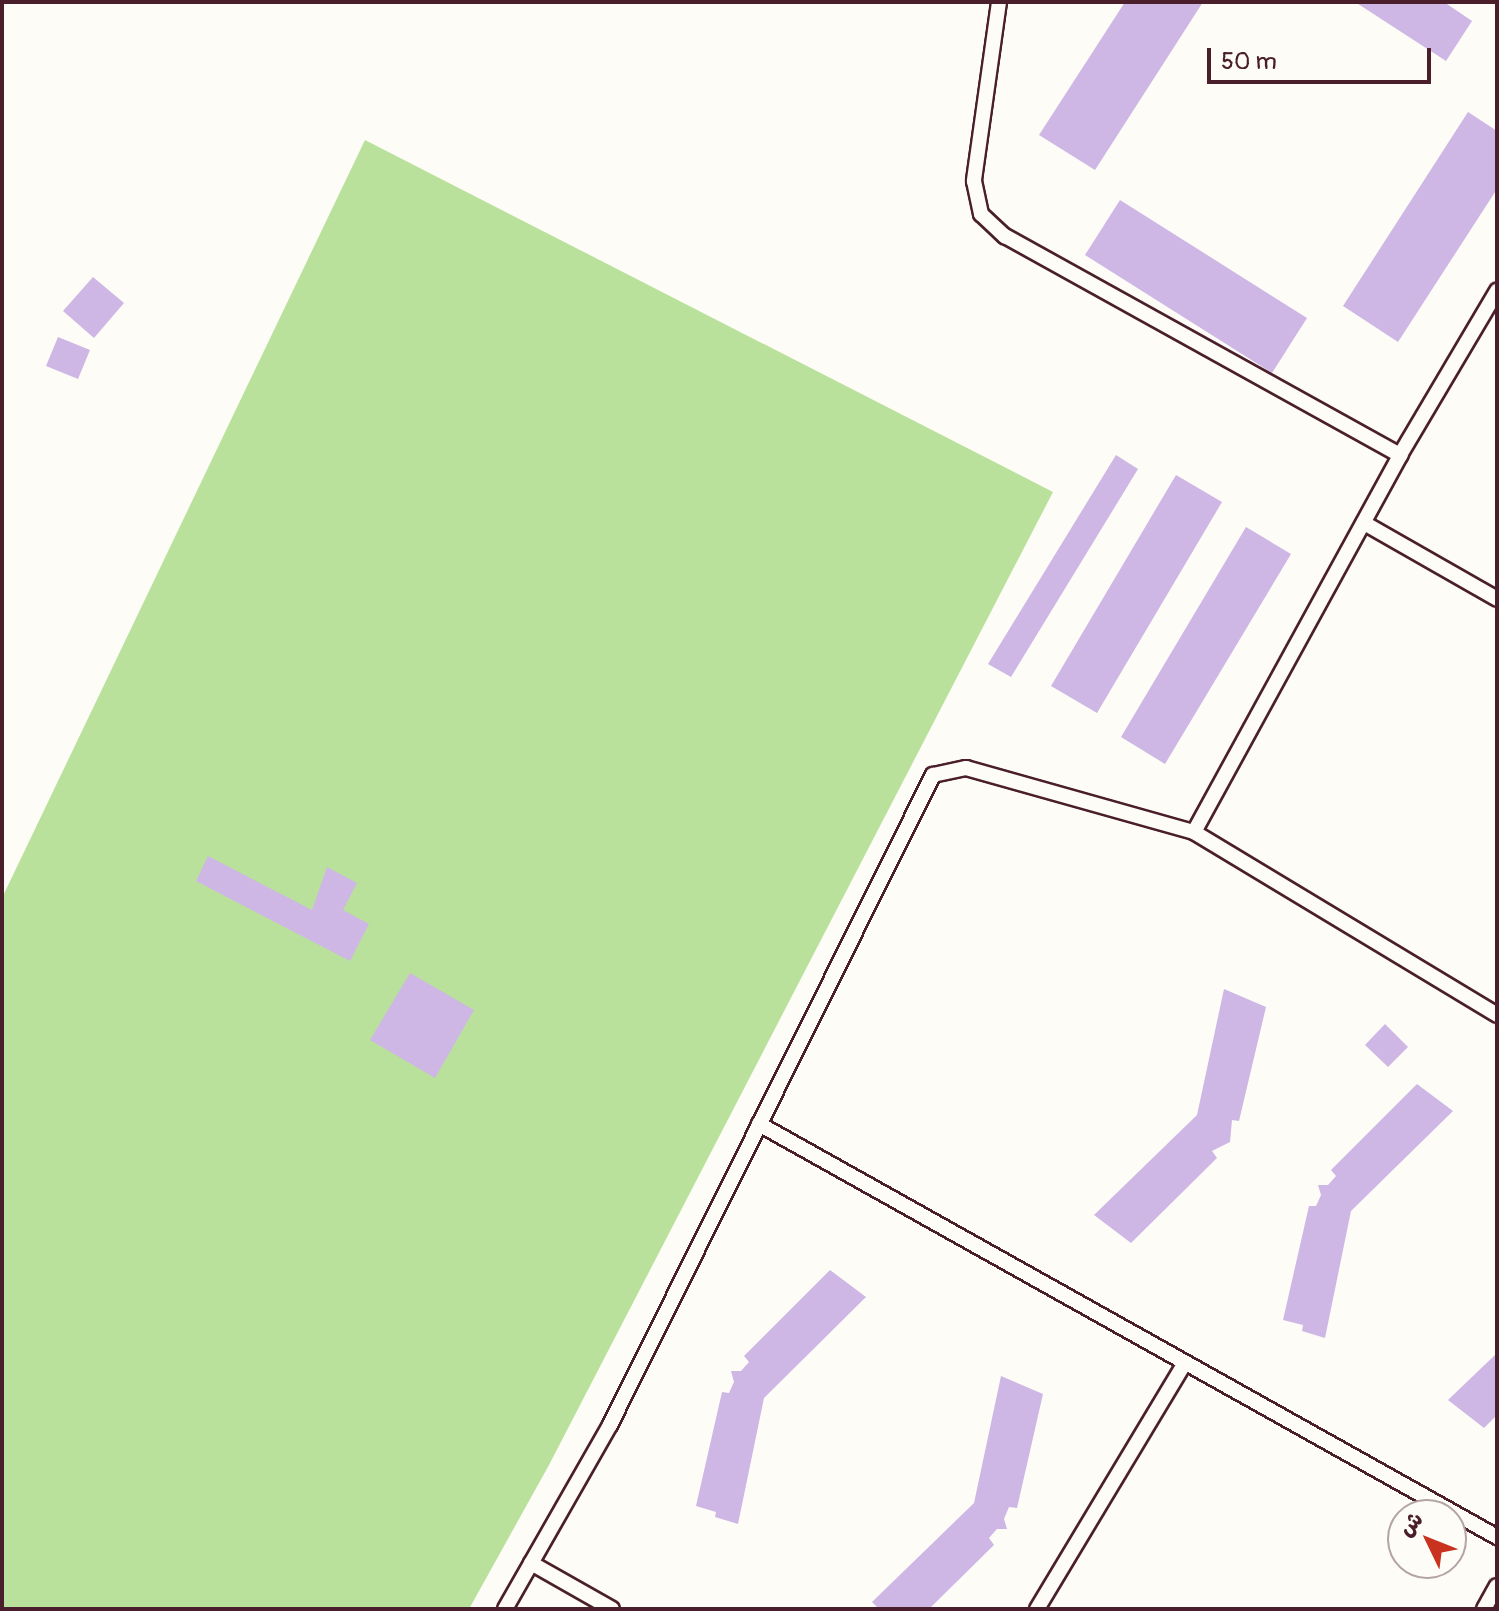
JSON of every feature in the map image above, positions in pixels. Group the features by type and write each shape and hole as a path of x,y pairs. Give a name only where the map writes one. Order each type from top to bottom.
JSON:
{"lane":[{"path":"999,2 974,181 981,214 1005,236 1400,455"},
{"path":"1194,832 1400,455 1497,291"},
{"path":"1364,523 1497,599"},
{"path":"505,1609 610,1425 933,775 966,768 1194,832 1497,1015"},
{"path":"759,1124 1497,1537"},
{"path":"1037,1609 1185,1363"},
{"path":"531,1563 612,1609"},
{"path":"1484,1609 1497,1586"}],"green space":[{"path":"365,140 1053,492 549,1465 469,1609 2,1609 2,898"}],"building":[{"path":"1125,2 1203,2 1095,170 1039,135"},
{"path":"1355,2 1444,2 1472,21 1446,61"},
{"path":"1468,112 1497,131 1497,189 1398,342 1343,306"},
{"path":"1120,200 1307,318 1272,373 1085,255"},
{"path":"93,277 124,303 94,338 63,311"},
{"path":"58,337 90,350 78,379 46,366"},
{"path":"1116,455 1138,469 1011,677 988,664"},
{"path":"1176,475 1222,502 1097,713 1051,686"},
{"path":"1246,527 1291,554 1165,764 1121,737"},
{"path":"208,856 312,910 327,867 357,883 343,910 369,924 350,961 196,881"},
{"path":"410,973 474,1010 435,1078 370,1040"},
{"path":"1224,989 1266,1007 1239,1121 1232,1120 1230,1142 1212,1151 1217,1158 1131,1243 1094,1215 1197,1115"},
{"path":"1385,1024 1408,1047 1388,1067 1365,1045"},
{"path":"1417,1084 1453,1111 1351,1211 1325,1338 1302,1331 1303,1325 1283,1320 1309,1206 1316,1206 1321,1195 1318,1185 1328,1185 1336,1176 1331,1170"},
{"path":"830,1270 866,1297 764,1398 738,1524 715,1517 716,1512 696,1506 722,1392 729,1393 734,1382 731,1371 741,1371 749,1362 744,1356"},
{"path":"1497,1353 1497,1415 1484,1428 1448,1400"},
{"path":"1001,1376 1043,1394 1017,1508 1009,1507 1004,1519 1007,1529 997,1529 989,1538 994,1545 929,1609 879,1609 872,1602 974,1503"}]}
